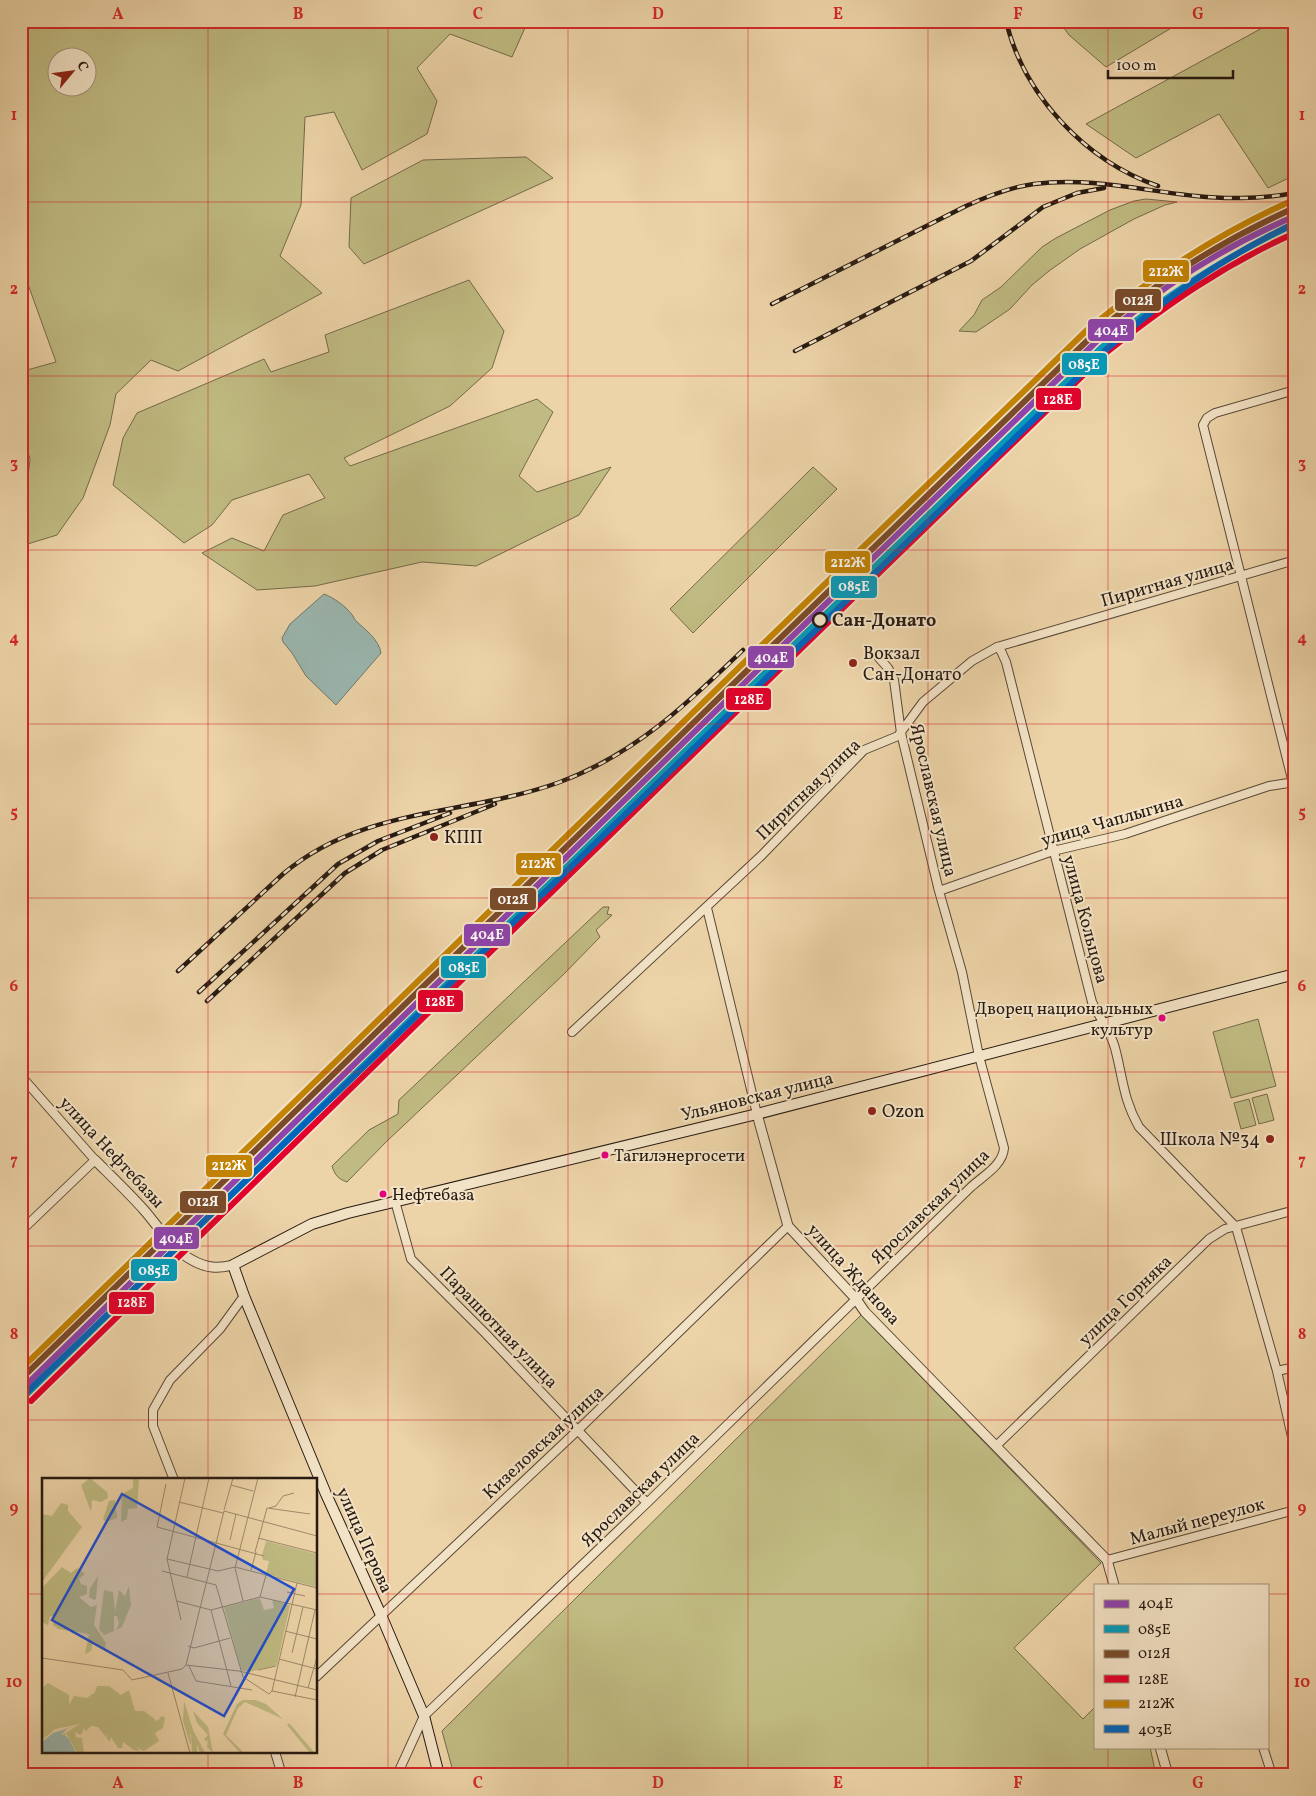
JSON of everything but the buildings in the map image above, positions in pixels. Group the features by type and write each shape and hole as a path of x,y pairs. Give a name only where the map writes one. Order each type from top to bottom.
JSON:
{"main road":[{"name":"Ульяновская улица","path":"233,1265 312,1224 348,1213 757,1114 1295,974"},
{"name":"улица Перова","path":"233,1265 326,1494 424,1716 439,1775"}],"street":[{"path":"1295,390 1216,413 1207,418 1203,425 1295,791"},
{"name":"Пиритная улица","path":"572,1032 761,856 864,750 898,736 923,702 972,661 997,647 1295,560"},
{"name":"улица Кольцова","path":"997,647 1006,662 1092,1002 1115,1047 1124,1093 1129,1108 1139,1127 1236,1227 1277,1372 1295,1450"},
{"name":"Ярославская улица","path":"397,1775 424,1716 997,1164 1003,1155 1004,1148 979,1056 962,972 901,733 894,680 888,668 879,658"},
{"name":"улица Чаплыгина","path":"940,891 1053,851 1125,834 1269,786 1294,782"},
{"name":"улица Жданова","path":"707,908 757,1114 788,1226 856,1299 865,1312 1107,1560 1114,1584"},
{"name":"улица Нефтебазы","path":"21,1076 95,1160 128,1192 177,1248 190,1259 210,1267 221,1268 233,1265"},
{"path":"21,1231 95,1160"},
{"name":"Парашютная улица","path":"395,1201 411,1259 647,1503"},
{"name":"улица Горняка","path":"996,1446 1209,1239 1218,1232 1295,1210"},
{"name":"Кизеловская улица","path":"318,1675 578,1430 788,1226"},
{"path":"173,1478 153,1426 153,1410 170,1380 220,1329 244,1296"},
{"path":"1277,1372 1295,1367"},
{"name":"Малый переулок","path":"1107,1560 1295,1510"},
{"path":"1160,1748 1168,1775"},
{"path":"1263,1748 1272,1775"},
{"path":"276,1754 282,1775"}],"shaded area":[{"path":"21,21 528,21 512,57 450,34 417,68 437,101 427,134 362,170 334,112 305,117 301,205 280,256 322,293 178,371 151,360 116,394 110,425 83,498 57,535 21,546 21,515 24,512 30,459 21,430 21,368 27,370 56,362 21,265"},
{"path":"1059,21 1183,21 1106,67 1069,35"},
{"path":"1275,21 1295,21 1295,175 1268,188 1219,114 1136,158 1086,124"},
{"path":"526,157 553,178 364,264 349,247 351,198 423,160"},
{"path":"1146,199 1177,202 1165,205 1134,219 1080,249 1032,285 1010,309 976,332 959,331 974,315 982,300 1001,287 1042,247 1110,210 1134,201"},
{"path":"469,280 504,331 492,368 450,406 344,458 350,466 537,399 553,412 519,476 537,492 611,467 579,515 476,566 422,562 315,586 257,590 202,553 232,538 264,551 283,515 325,498 309,474 232,500 212,525 184,543 113,485 123,438 137,413 264,359 271,372 329,352 325,335"},
{"path":"813,467 837,489 693,633 670,609"},
{"path":"603,907 609,907 607,914 612,915 596,930 600,937 563,975 386,1142 347,1182 341,1180 334,1172 332,1166 369,1130 398,1114 399,1100"},
{"path":"1258,1019 1276,1086 1231,1098 1213,1032"},
{"path":"1267,1094 1274,1120 1259,1124 1252,1098"},
{"path":"1249,1099 1256,1125 1241,1129 1234,1103"},
{"path":"861,1315 1101,1563 1014,1648 1083,1719 1094,1708 1094,1748 1150,1748 1156,1775 454,1775 442,1731"}],"water":[{"path":"324,594 336,600 347,609 375,640 381,653 336,705 306,676 282,638 290,624"}],"railway":[{"path":"1006,21 1015,49 1027,75 1043,100 1062,122 1083,143 1106,160 1132,175 1158,186"},
{"path":"772,304 966,206 999,192 1025,185 1061,182 1087,183 1216,198 1255,198 1295,193"},
{"path":"795,351 971,261 1043,207 1077,193 1104,188"},
{"path":"178,971 283,874 314,852 347,836 381,824 525,793 587,771 659,726 743,650"},
{"path":"207,1001 345,873 382,850 495,804"},
{"path":"199,992 338,864 378,841 450,813"},
{"path":"21,1407 71,1357 131,1292"}],"transit line":[{"name":"212Ж","path":"21,1369 1087,330 1135,293 1184,259 1235,229 1289,202"},
{"name":"012Я","path":"21,1379 1092,336 1188,265 1238,236 1292,209"},
{"name":"404Е","path":"21,1390 1097,341 1152,298 1194,269 1241,242 1295,216"},
{"name":"403Е","path":"21,1398 1107,349 1151,312 1196,279 1245,249 1295,223"},
{"name":"085Е","path":"26,1395 776,662 1102,347 1148,311 1194,280 1268,237 1295,224"},
{"name":"128Е","path":"31,1401 1107,352 1174,301 1197,286 1269,245 1295,233"}],"place":[{"name":"Сан-Донато","path":"820,620"},
{"name":"Вокзал Сан-Донато","path":"853,663"},
{"name":"КПП","path":"434,837"},
{"name":"Дворец национальных культур","path":"1162,1018"},
{"name":"Ozon","path":"872,1111"},
{"name":"Школа №34","path":"1270,1139"},
{"name":"Тагилэнергосети","path":"605,1155"},
{"name":"Нефтебаза","path":"383,1194"}]}
